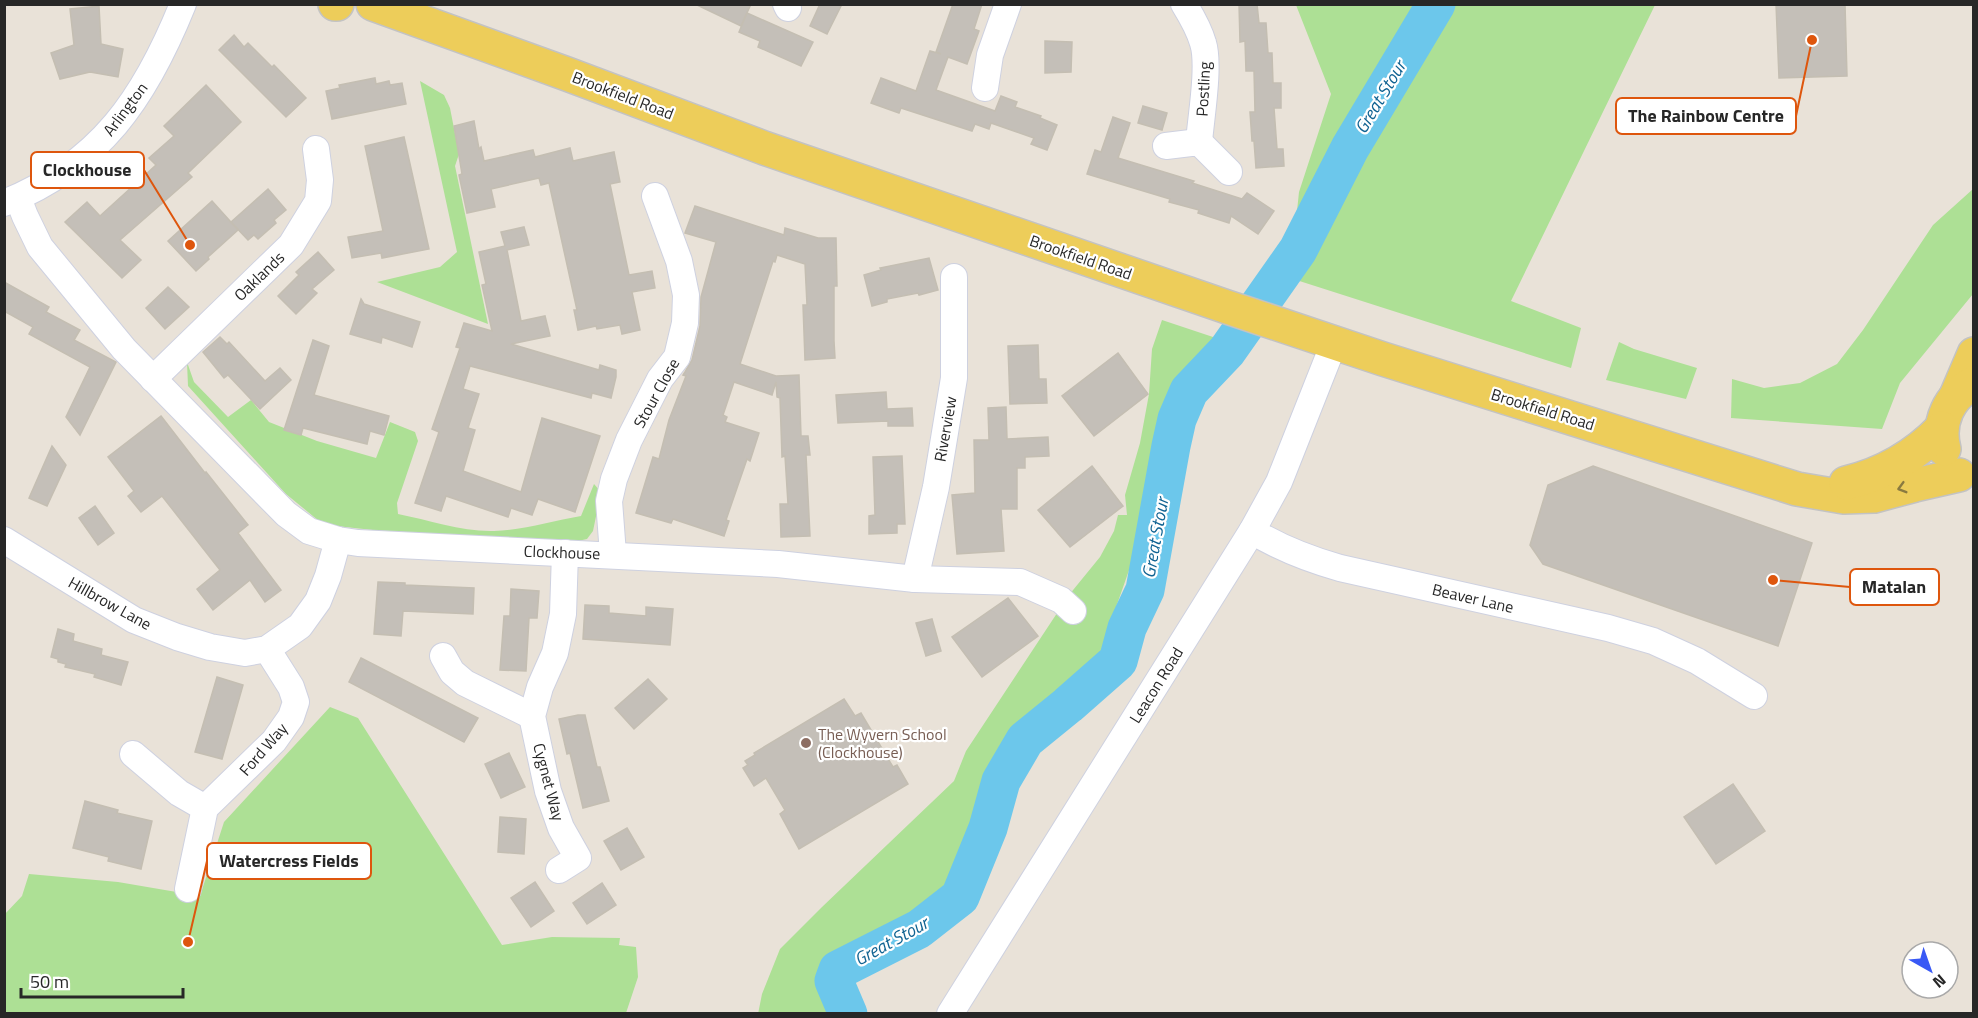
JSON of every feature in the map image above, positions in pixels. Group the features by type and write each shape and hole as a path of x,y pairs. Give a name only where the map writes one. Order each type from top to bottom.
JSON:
{"main road":[{"name":"Brookfield Road","path":"373,4 764,148 1227,307 1797,489 1844,497 1874,496 1915,484 1966,480"},
{"path":"1966,480 1951,465 1945,454 1942,428 1944,416 1965,389 1974,354"},
{"name":"Brookfield Road","path":"1797,489 1838,485 1877,474 1910,456 1942,428"}],"street":[{"name":"Arlington","path":"11,201 56,178 112,131 141,90 167,44 183,4"},
{"path":"985,88 990,55 1008,4"},
{"name":"Postling","path":"1184,4 1196,22 1204,45 1206,67 1199,142"},
{"path":"1166,146 1199,142 1229,172"},
{"name":"Oaklands","path":"153,379 291,245 318,201 320,180 316,149"},
{"name":"Stour Close","path":"613,554 609,501 614,479 629,440 660,379 677,357 685,323 686,295 679,261 655,196"},
{"name":"Clockhouse","path":"11,201 25,216 40,247 124,349 286,514 309,531 338,540 358,543 613,554 778,564 915,579 1020,582 1061,600 1073,611"},
{"name":"Riverview","path":"915,579 936,488 954,378 954,277"},
{"name":"Leacon Road","path":"950,1014 1252,531 1280,482 1334,343"},
{"name":"Beaver Lane","path":"1252,531 1275,545 1303,557 1340,568 1608,628 1653,641 1697,661 1754,696"},
{"name":"Hillbrow Lane","path":"4,540 134,620 210,647 245,653 267,649 300,626 318,601 338,540"},
{"name":"Cygnet Way","path":"559,870 578,858 561,828 548,791 532,716 540,687 555,653 561,624 565,553"},
{"name":"Ford Way","path":"205,808 274,741 291,717 296,702 291,687 267,649"},
{"path":"443,656 452,672 465,683 532,716"},
{"path":"133,754 179,793 205,808 188,889"}],"green space":[{"path":"1296,5 1655,5 1511,301 1581,328 1571,368 1290,278 1299,192 1331,94"},
{"path":"420,81 444,95 450,108 459,154 455,166 488,324 377,282 440,267 457,252"},
{"path":"1973,189 1973,294 1900,383 1882,429 1731,418 1732,379 1764,388 1800,383 1837,364 1863,330 1933,225"},
{"path":"1162,320 1216,338 1197,355 1184,373 1174,394 1167,416 1150,514 1111,621 1113,639 1111,651 1100,662 1053,696 1008,742 987,781 972,850 961,874 944,899 925,915 896,931 845,950 826,966 820,983 823,1003 829,1013 758,1014 762,994 780,949 954,781 966,751 1069,595 1100,557 1114,531 1118,515 1127,515 1125,495 1140,443 1149,394 1152,349"},
{"path":"1619,342 1634,349 1697,368 1686,399 1606,380"},
{"path":"187,362 194,382 228,417 251,400 269,422 317,441 376,458 390,422 415,432 418,441 397,503 398,514 470,530 516,529 581,516 594,484 601,492 593,531 587,539 573,542 373,530 336,526 319,521 286,494 188,386"},
{"path":"330,707 358,718 502,945 552,937 620,938 619,945 636,947 638,977 626,1013 5,1013 4,915 22,896 29,874 118,882 200,896 224,822"}],"building":[{"path":"695,4 751,4 741,26"},
{"path":"820,4 842,4 827,34 810,26"},
{"path":"953,4 982,4 974,29 979,31 967,64 948,57 936,90 995,111 1001,96 1017,102 1015,107 1041,116 1040,118 1057,125 1047,150 1031,144 1034,138 991,123 989,129 975,124 972,131 901,108 899,113 871,103 881,78 916,91 930,51 941,54 936,52"},
{"path":"1239,4 1257,4 1259,23 1266,23 1268,53 1272,53 1273,83 1281,83 1281,108 1274,108 1277,149 1283,149 1284,166 1256,168 1250,112 1255,112 1254,71 1246,71 1245,41 1240,42"},
{"path":"1776,4 1845,4 1847,76 1779,78"},
{"path":"99,6 101,44 123,49 118,77 90,72 60,79 51,53 74,45 70,9"},
{"path":"747,13 813,42 801,66 758,47 760,41 739,32"},
{"path":"234,35 244,47 248,43 272,67 274,65 306,98 286,117 219,50"},
{"path":"1045,41 1072,42 1071,72 1045,73"},
{"path":"375,78 376,84 389,81 390,85 402,83 406,104 332,119 326,91 340,88 339,85"},
{"path":"206,85 241,122 188,173 192,177 120,240 141,260 122,278 65,222 87,202 100,216 156,165 149,158 174,136 164,126"},
{"path":"1143,106 1167,113 1162,130 1138,123"},
{"path":"1113,117 1130,123 1118,158 1194,181 1192,183 1242,199 1247,193 1274,211 1258,234 1231,216 1229,223 1198,213 1199,210 1169,202 1170,199 1087,174 1095,150 1101,152"},
{"path":"474,121 479,149 481,147 484,161 533,150 535,157 570,148 573,161 614,152 620,182 610,184 629,275 652,271 655,288 632,292 640,330 622,334 620,325 597,329 596,326 578,330 574,310 577,310 549,183 541,185 539,178 491,189 495,207 467,213 459,175 462,174 454,126"},
{"path":"404,137 429,249 382,258 381,253 352,258 348,237 383,231 365,146"},
{"path":"268,189 286,210 274,220 276,223 258,239 254,235 248,240 231,222"},
{"path":"212,201 238,230 196,271 168,241"},
{"path":"695,206 784,235 785,228 818,238 836,238 835,358 805,360 803,305 807,305 805,264 777,255 775,262 773,261 740,364 776,376 799,375 801,436 808,436 810,455 806,455 810,536 781,537 780,504 788,504 785,456 782,457 780,398 777,397 776,382 772,395 734,382 723,415 727,417 725,422 759,433 750,461 747,459 726,520 729,521 724,536 673,519 671,523 636,513 653,457 659,459 669,420 686,376 683,375 692,360 700,326 701,297 716,242 685,233"},
{"path":"524,227 529,245 507,250 521,321 545,316 550,336 511,344 599,370 600,365 616,370 611,398 592,393 591,398 470,366 463,389 479,394 468,428 475,430 463,471 521,492 542,418 600,436 575,512 538,499 532,515 511,508 508,517 446,496 441,511 415,503 439,432 432,429 460,348 456,347 464,323 492,331 482,285 486,284 479,252 505,246 501,232"},
{"path":"318,252 334,270 312,289 317,293 296,314 278,296 299,275 296,272"},
{"path":"929,258 938,290 887,299 887,302 872,306 864,275 881,270 880,268"},
{"path":"4,282 49,307 46,312 80,330 74,340 116,362 80,435 66,417 90,367 29,334 33,327 4,311"},
{"path":"168,287 189,307 165,329 146,308"},
{"path":"361,299 364,304 420,322 412,347 382,337 381,343 350,334"},
{"path":"220,337 227,344 229,342 265,381 280,368 291,380 260,409 228,375 224,378 203,352"},
{"path":"313,340 329,346 314,395 389,416 384,435 370,431 367,444 303,428 301,435 284,430"},
{"path":"1038,345 1039,379 1046,379 1047,403 1010,404 1008,346"},
{"path":"1118,353 1148,394 1094,436 1062,396"},
{"path":"886,392 887,409 912,408 913,426 888,426 888,421 838,423 836,395"},
{"path":"1006,407 1007,439 1048,437 1049,456 1025,457 1025,468 1017,468 1017,509 1001,509 1004,551 957,554 952,495 975,493 974,440 989,440 988,408"},
{"path":"161,416 248,525 238,533 281,590 265,602 250,580 213,610 197,589 220,570 162,496 141,512 128,496 134,491 108,457"},
{"path":"52,446 66,465 47,506 29,498"},
{"path":"902,456 905,524 897,524 897,533 869,534 869,516 875,515 873,457"},
{"path":"1092,466 1123,506 1070,547 1038,510"},
{"path":"1593,466 1812,543 1778,646 1543,564 1530,545 1548,485"},
{"path":"95,506 114,533 98,545 79,518"},
{"path":"378,582 474,588 473,614 403,611 401,636 374,634"},
{"path":"511,589 539,591 537,618 529,618 526,671 500,670 504,616 510,616"},
{"path":"1008,598 1038,636 982,677 952,637"},
{"path":"585,605 609,606 609,613 646,616 646,607 673,609 670,645 583,639"},
{"path":"932,619 941,651 926,656 916,623"},
{"path":"58,629 74,634 73,641 102,649 101,655 128,662 121,685 94,677 95,674 65,667 66,664 51,657"},
{"path":"361,658 478,718 464,742 349,682"},
{"path":"217,677 243,685 222,759 195,752"},
{"path":"648,679 667,699 634,729 615,708"},
{"path":"844,699 855,716 861,713 893,767 897,765 908,784 799,849 780,814 785,810 766,778 754,786 743,768 748,765 745,761 755,755 754,753"},
{"path":"585,715 597,767 600,767 609,801 583,808 559,719"},
{"path":"509,753 525,787 501,798 485,764"},
{"path":"1733,784 1765,831 1716,864 1684,817"},
{"path":"85,801 118,810 117,813 152,821 141,869 108,861 109,857 73,848"},
{"path":"500,817 526,819 524,854 498,852"},
{"path":"627,828 644,857 621,870 604,841"},
{"path":"535,882 554,911 531,927 511,898"},
{"path":"602,883 616,905 587,924 573,903"}],"waterway":[{"name":"Great Stour","path":"848,1014 834,981 838,970 919,929 960,897 988,828 1001,781 1025,740 1118,661 1127,628 1145,590 1171,446 1177,419 1189,391 1227,351 1298,250 1350,148 1436,4"}],"place":[{"name":"The Rainbow Centre","path":"1812,40"},
{"name":"Clockhouse","path":"190,245"},
{"name":"Matalan","path":"1773,580"},
{"name":"The Wyvern School (Clockhouse)","path":"806,743"},
{"name":"Watercress Fields","path":"188,942"}]}
